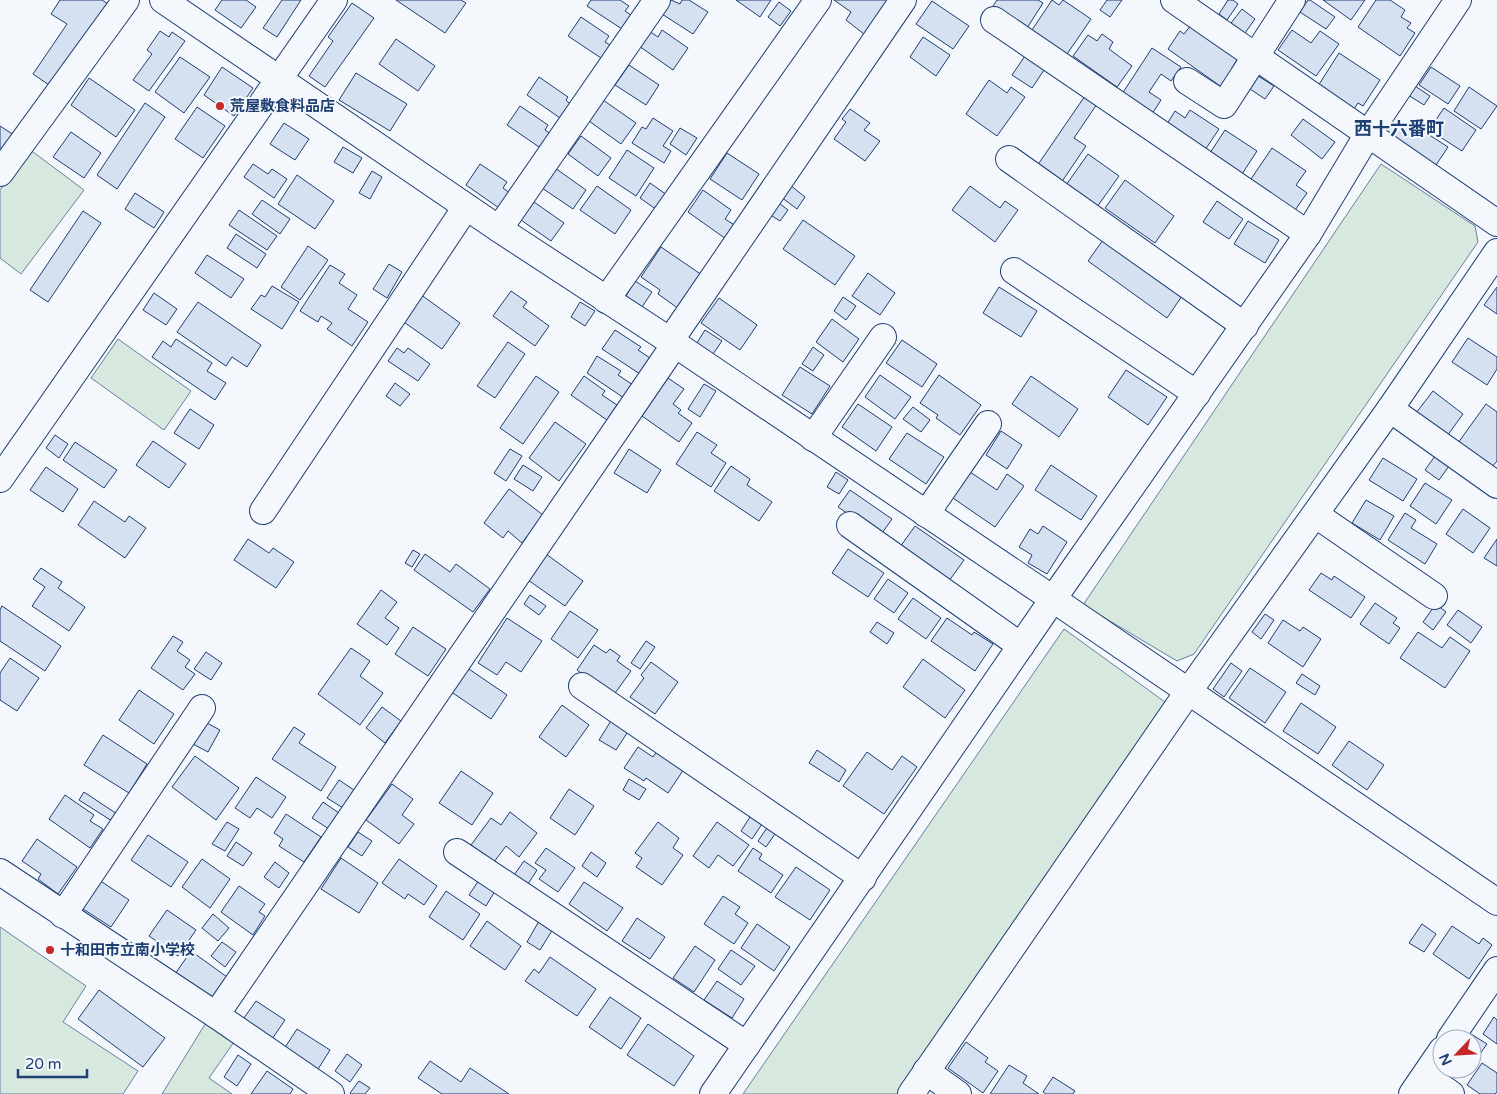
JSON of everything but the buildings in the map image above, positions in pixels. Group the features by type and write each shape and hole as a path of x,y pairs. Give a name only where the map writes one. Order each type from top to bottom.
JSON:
{"street":[{"path":"0,174 126,0"},
{"path":"163,0 499,229 1053,599 1497,902"},
{"path":"0,479 334,0"},
{"path":"499,229 657,0"},
{"path":"606,300 818,0"},
{"path":"216,1015 903,0"},
{"path":"1186,81 1224,105 1292,0"},
{"path":"713,1094 1053,599 1308,234 1368,134 1458,0"},
{"path":"1191,5 1255,55 1497,223"},
{"path":"994,20 1308,234"},
{"path":"1009,159 1245,326"},
{"path":"263,511 466,206"},
{"path":"911,1094 1188,692 1316,515 1497,252"},
{"path":"1014,271 1197,394"},
{"path":"813,438 883,337"},
{"path":"1390,409 1497,485"},
{"path":"926,514 988,424"},
{"path":"1316,515 1434,596"},
{"path":"850,525 1021,646"},
{"path":"582,686 863,878"},
{"path":"63,915 202,708"},
{"path":"457,852 747,1045"},
{"path":"0,872 216,1015 331,1094"},
{"path":"1457,1029 1497,970"},
{"path":"1432,1065 1418,1085 1451,1094"},
{"path":"926,1071 958,1094"}],"shaded area":[{"path":"29,149 84,190 21,274 0,258 0,190"},
{"path":"1381,164 1475,226 1478,242 1194,654 1177,661 1083,605"},
{"path":"118,339 191,391 164,430 91,378"},
{"path":"1064,629 1165,702 898,1094 743,1094"},
{"path":"0,927 86,986 63,1022 138,1071 123,1094 0,1094"},
{"path":"207,1021 234,1042 209,1078 232,1094 162,1094"}],"place":[{"name":"荒屋敷食料品店","path":"220,106"},
{"name":"十和田市立南小学校","path":"50,950"}],"district":[{"name":"西十六番町","path":"1399,129"}]}
